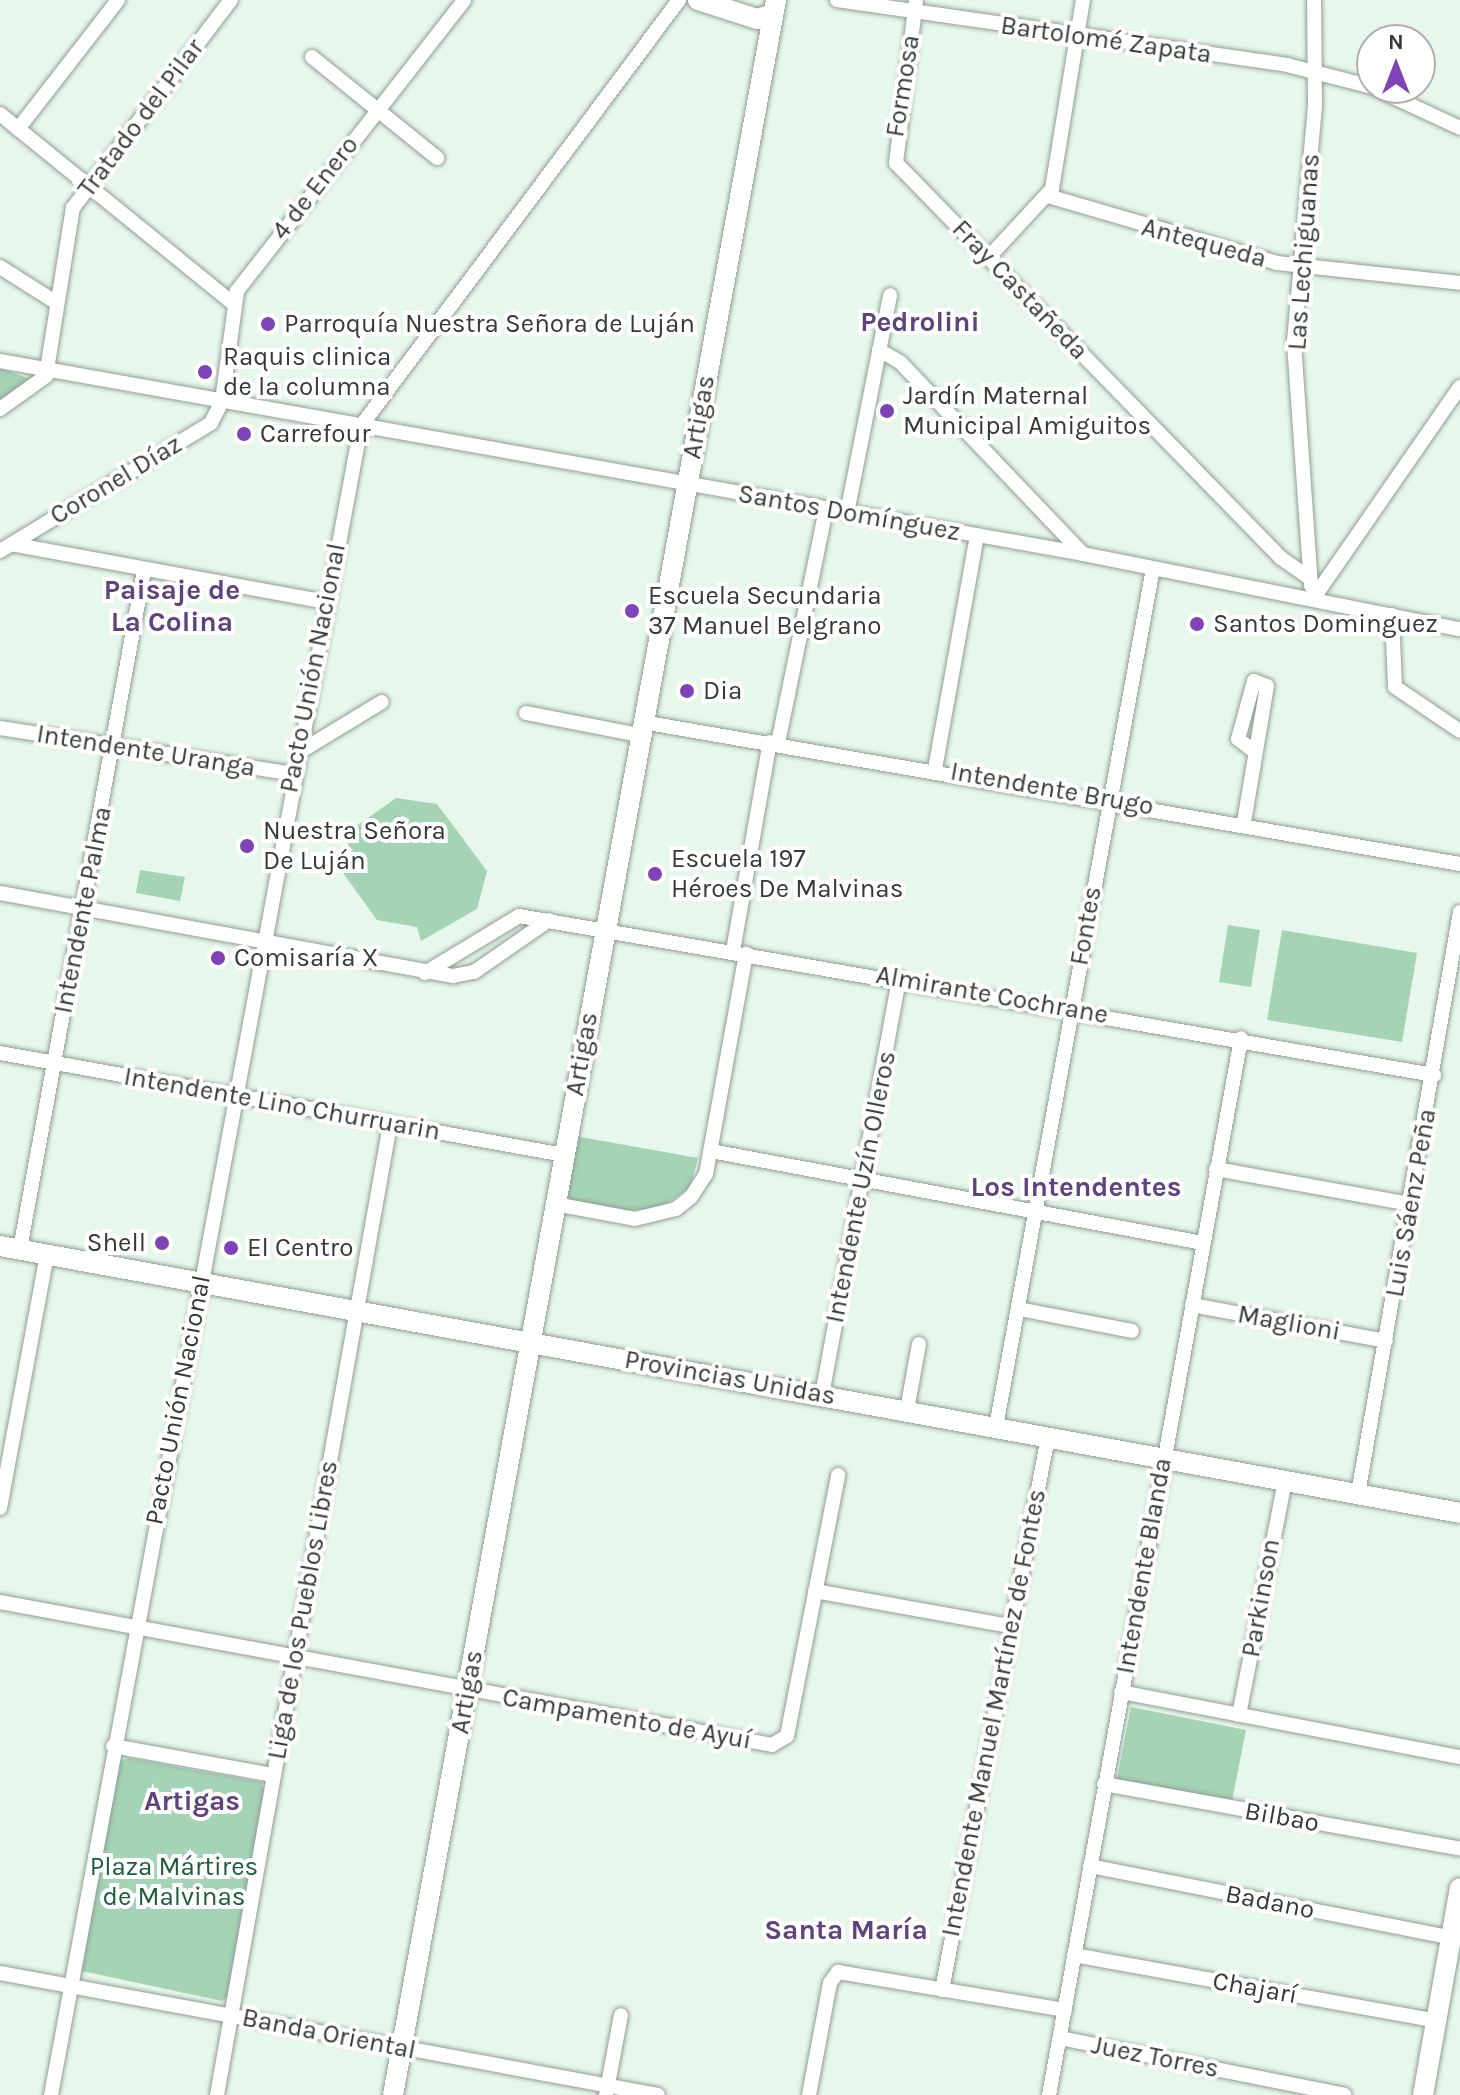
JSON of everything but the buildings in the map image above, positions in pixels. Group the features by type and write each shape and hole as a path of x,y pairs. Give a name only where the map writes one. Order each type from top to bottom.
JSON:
{"street":[{"path":"18,129 118,0"},
{"name":"Tratado del Pilar","path":"47,370 70,217 87,186 231,0"},
{"name":"4 de Enero","path":"222,401 234,304 243,280 464,0"},
{"name":"Pacto Unión Nacional","path":"51,2095 293,774 361,426 679,0"},
{"path":"698,0 736,6 757,19 774,7"},
{"name":"Bartolomé Zapata","path":"837,0 915,6 1078,37 1316,70 1356,83"},
{"path":"989,257 1048,196 1083,0"},
{"name":"Las Lechiguanas","path":"1313,599 1294,341 1316,70 1314,0"},
{"name":"Formosa","path":"901,170 894,140 915,6"},
{"name":"Artigas","path":"393,2095 774,7"},
{"path":"312,57 437,158"},
{"name":"Bartolomé Zapata","path":"1409,104 1460,127"},
{"path":"0,114 234,304"},
{"name":"Fray Castañeda","path":"901,170 1281,558 1310,578"},
{"name":"Antequeda","path":"1048,196 1300,267 1460,283"},
{"path":"0,267 57,303"},
{"path":"847,513 890,295"},
{"path":"879,350 900,362 1083,554"},
{"name":"Santos Domínguez","path":"0,361 1083,554 1460,629"},
{"path":"0,409 34,388 47,370"},
{"path":"1313,599 1460,387"},
{"name":"Coronel Díaz","path":"5,548 211,423 222,401"},
{"path":"555,1204 635,1219 662,1214 691,1197 711,1151 739,952 774,742 826,510"},
{"path":"935,769 977,536"},
{"path":"5,548 326,602"},
{"name":"Fontes","path":"996,1427 1107,800 1153,568"},
{"name":"Intendente Palma","path":"10,1248 54,1063 144,571"},
{"path":"1392,615 1395,687 1460,731"},
{"path":"298,753 382,702"},
{"name":"Intendente Brugo","path":"526,713 774,742 1244,822 1460,864"},
{"name":"Intendente Uranga","path":"0,728 293,774"},
{"path":"1244,822 1255,752"},
{"path":"0,893 425,973 474,972 549,920"},
{"name":"Luis Sáenz Peña","path":"1358,1494 1434,1075 1454,993 1460,912"},
{"name":"Almirante Cochrane","path":"425,973 508,919 549,920 1072,1008 1434,1075"},
{"name":"Intendente Uzín Olleros","path":"822,1395 899,978"},
{"name":"Intendente Blanda","path":"1049,2095 1241,1038"},
{"name":"Intendente Lino Churruarin","path":"0,1053 564,1155"},
{"name":"Liga de los Pueblos Libres","path":"217,2095 390,1125"},
{"path":"711,1151 863,1183 1202,1243"},
{"path":"1216,1169 1411,1204"},
{"name":"Provincias Unidas","path":"10,1248 1460,1513"},
{"path":"0,1508 47,1254"},
{"name":"Maglioni","path":"1192,1305 1386,1341"},
{"path":"1019,1309 1132,1331"},
{"path":"907,1410 919,1344"},
{"name":"Intendente Manuel Martínez de Fontes","path":"942,1990 1009,1626 1048,1437"},
{"path":"838,1475 815,1591 1009,1626"},
{"name":"Parkinson","path":"1239,1715 1285,1481"},
{"name":"Campamento de Ayuí","path":"0,1602 468,1691 782,1743 815,1591"},
{"path":"1121,1692 1460,1757"},
{"path":"113,1746 273,1775"},
{"name":"Bilbao","path":"1104,1784 1460,1849"},
{"name":"Badano","path":"1090,1866 1450,1937"},
{"path":"1423,2095 1460,1888"},
{"name":"Chajarí","path":"1074,1955 1437,2021"},
{"name":"Banda Oriental","path":"0,1973 607,2090 658,2095"},
{"path":"809,2095 830,1983 847,1973 1065,2010"},
{"path":"607,2090 621,2015"},
{"name":"Juez Torres","path":"1060,2038 1344,2095"}],"green space":[{"path":"0,368 30,379 0,401"},
{"path":"396,798 437,804 487,871 477,909 421,941 417,927 377,920 343,873 351,830"},
{"path":"140,870 185,877 180,901 136,893"},
{"path":"1228,925 1260,930 1251,987 1219,982"},
{"path":"1282,930 1417,953 1402,1042 1267,1020"},
{"path":"575,1136 698,1158 690,1187 662,1207 627,1211 564,1199"},
{"path":"1131,1707 1246,1730 1232,1801 1117,1779"},
{"name":"Plaza Mártires de Malvinas","path":"128,1758 261,1782 266,1792 230,1995 222,2001 82,1971 119,1762"}],"place":[{"name":"Parroquía Nuestra Señora de Luján","path":"268,324"},
{"name":"Raquis clinica de la columna","path":"205,372"},
{"name":"Jardín Maternal Municipal Amiguitos","path":"887,411"},
{"name":"Carrefour","path":"244,434"},
{"name":"Escuela Secundaria 37 Manuel Belgrano","path":"632,611"},
{"name":"Santos Dominguez","path":"1197,624"},
{"name":"Dia","path":"687,691"},
{"name":"Nuestra Señora De Luján","path":"247,846"},
{"name":"Escuela 197 Héroes De Malvinas","path":"655,874"},
{"name":"Comisaría X","path":"218,958"},
{"name":"Shell","path":"162,1243"},
{"name":"El Centro","path":"231,1248"}],"district":[{"name":"Pedrolini","path":"920,322"},
{"name":"Paisaje de La Colina","path":"172,606"},
{"name":"Los Intendentes","path":"1076,1187"},
{"name":"Artigas","path":"192,1801"},
{"name":"Santa María","path":"846,1930"}]}
